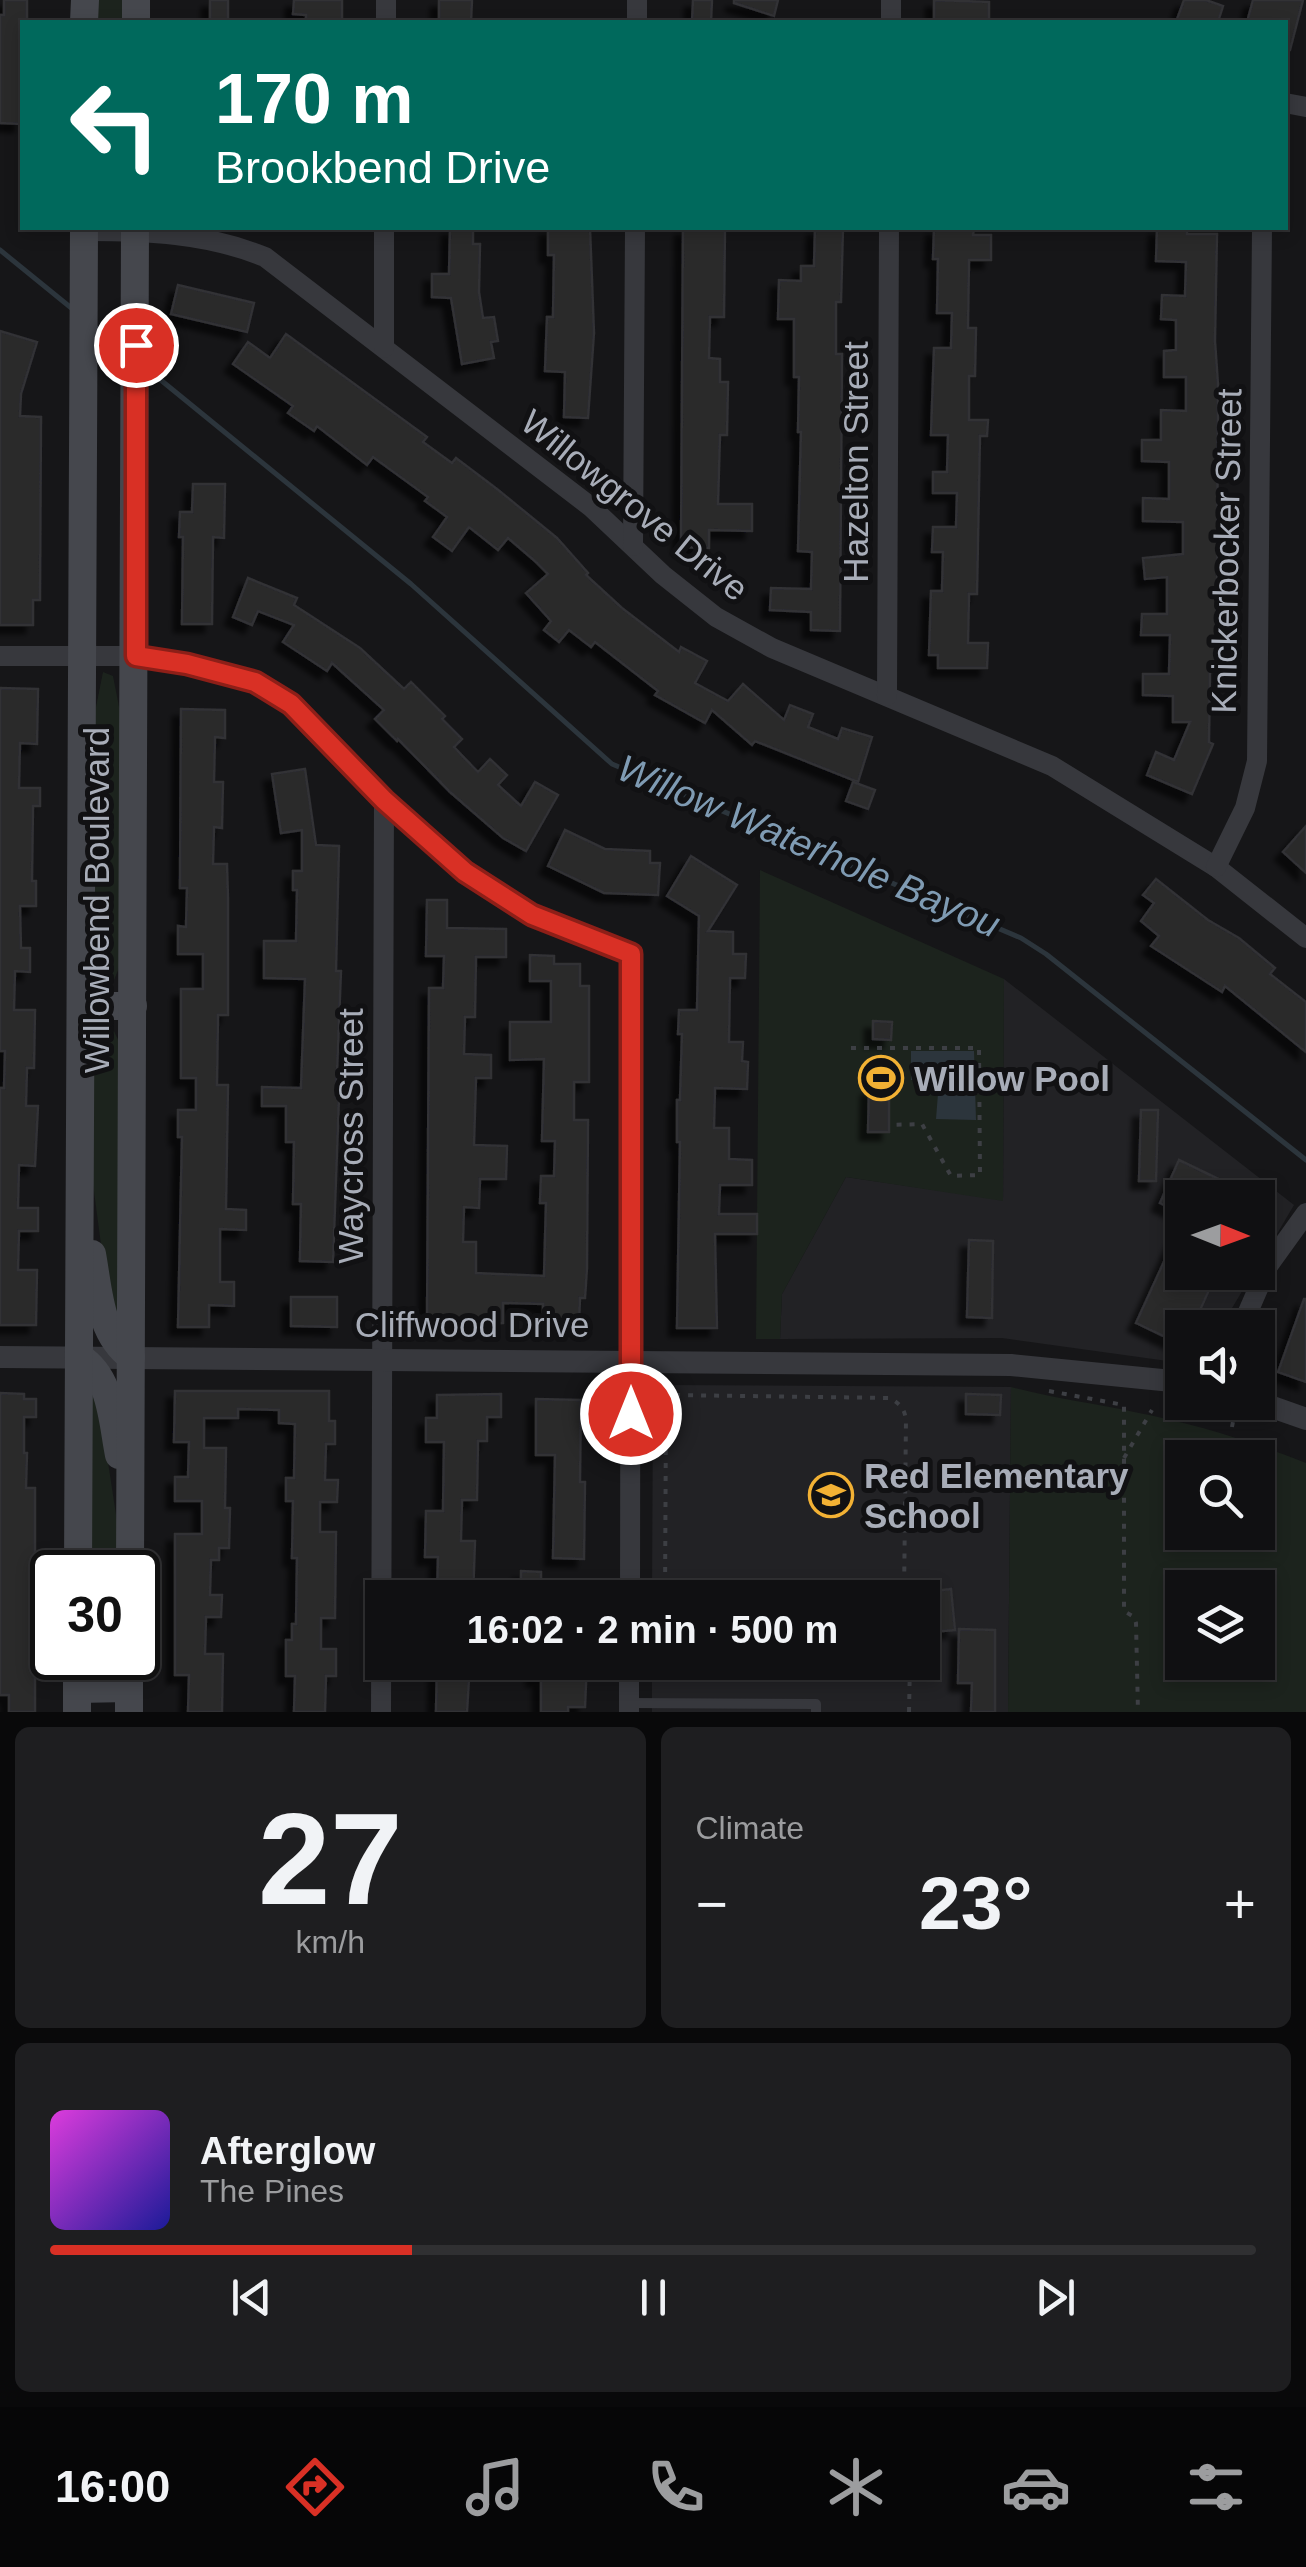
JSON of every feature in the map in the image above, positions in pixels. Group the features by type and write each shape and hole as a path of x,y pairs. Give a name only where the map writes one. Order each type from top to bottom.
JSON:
{"main road":[{"name":"Willowbend Boulevard","path":"78,1550 84,230"},
{"name":"Willowbend Boulevard","path":"130,1550 135,230"},
{"path":"81,1006 133,1006"},
{"path":"80,1184 106,1327 115,1346 130,1357"},
{"path":"79,1357 93,1366 104,1384 130,1510"},
{"path":"77,1700 129,1700"}],"street":[{"name":"Willowgrove Drive","path":"143,230 212,239 265,258 564,485 690,598 743,634 1052,766 1216,868 1306,938"},
{"path":"384,230 384,348"},
{"path":"633,546 635,230"},
{"name":"Hazelton Street","path":"886,696 889,230"},
{"name":"Knickerbocker Street","path":"1216,868 1245,808 1257,761 1262,230"},
{"path":"0,656 136,656 187,664 255,682 291,704 384,800 465,872 532,915 631,954 630,1580"},
{"name":"Waycross Street","path":"381,1712 384,800"},
{"path":"1249,1310 1268,1266 1306,1213"},
{"name":"Cliffwood Drive","path":"0,1357 1011,1364 1165,1380"},
{"path":"1275,1412 1306,1420"},
{"path":"629,1707 630,1680"}],"lane":[{"path":"629,1707 816,1704 816,1712"}],"path":[{"path":"851,1048 979,1048 980,1175 951,1176 922,1124 889,1125"},
{"path":"1048,1391 1124,1405 1124,1612 1134,1617 1136,1623 1138,1712"},
{"path":"666,1580 666,1407 668,1398 674,1395 890,1398 898,1403 906,1419 904,1580"},
{"path":"1124,1458 1152,1410"},
{"path":"1232,1427 1236,1420"},
{"path":"909,1712 910,1680"}],"shaded area":[{"path":"97,0 126,0 126,20 97,20"},
{"path":"103,672 113,676 124,732 123,958 112,985 101,983 90,938 94,717"},
{"name":"Willow Pool","path":"760,870 1004,979 1003,1201 846,1177 782,1294 780,1339 756,1339"},
{"path":"1004,979 1262,1180 1165,1180 1165,1290 1243,1290 1231,1310 1165,1310 1165,1361 1002,1338 780,1339 782,1294 846,1177 1003,1200"},
{"path":"113,1029 122,1048 121,1316 111,1320 91,1169 91,1061 103,1031"},
{"path":"911,1051 974,1051 976,1120 936,1119 939,1081 911,1080"},
{"path":"1275,1190 1294,1205 1275,1237"},
{"name":"Red Elementary School","path":"660,1385 1011,1387 1008,1712 652,1712 652,1680 940,1680 940,1580 652,1580 653,1392"},
{"path":"1011,1387 1178,1422 1243,1440 1165,1440 1165,1550 1275,1550 1275,1452 1306,1463 1306,1712 1008,1712"},
{"path":"90,1394 98,1396 120,1550 90,1550"}],"building":[{"path":"4,0 27,0 27,20 20,20 20,124 0,123 0,15 4,15"},
{"path":"210,0 228,0 228,20 210,20"},
{"path":"294,0 342,0 342,20 306,20 306,15 293,14"},
{"path":"439,0 472,0 471,20 439,20"},
{"path":"693,0 712,0 711,20 692,20"},
{"path":"734,0 778,0 774,16"},
{"path":"934,0 989,2 989,20 934,20"},
{"path":"1184,0 1206,0 1223,6 1219,20 1177,20"},
{"path":"1253,0 1303,0 1290,50 1288,20 1248,20"},
{"path":"450,230 473,230 473,244 480,244 483,318 494,317 498,341 491,342 494,358 462,364 451,298 432,297 432,274 449,274"},
{"path":"548,230 590,230 594,333 588,418 564,417 565,372 545,371 547,317 553,317 554,255 548,255"},
{"path":"683,230 725,230 724,317 710,317 709,358 720,359 720,382 728,382 727,435 720,435 718,504 752,504 752,531 709,530 709,548 681,547"},
{"path":"815,230 843,230 841,302 836,302 836,354 842,354 840,631 811,630 811,612 770,610 771,588 811,589 812,552 798,551 801,432 799,377 794,377 794,319 778,319 779,280 801,281 801,266 814,266"},
{"path":"934,230 974,230 973,235 991,235 991,260 969,260 968,328 976,328 975,376 969,376 969,420 988,420 987,436 980,436 977,594 969,594 968,643 988,643 987,668 938,668 938,655 929,655 931,591 942,591 943,552 932,552 933,527 956,527 957,493 933,493 933,472 947,472 948,435 931,435 934,348 951,348 952,313 937,313 938,259 933,259"},
{"path":"1157,230 1217,234 1217,623 1216,671 1210,671 1209,742 1213,744 1192,794 1147,775 1156,752 1174,760 1190,722 1173,722 1173,696 1143,695 1143,674 1169,674 1170,635 1141,635 1142,614 1167,614 1167,577 1145,579 1143,558 1183,554 1183,522 1143,521 1143,498 1169,499 1169,462 1142,461 1142,440 1161,440 1161,410 1186,411 1186,377 1164,377 1164,351 1176,350 1176,320 1161,319 1162,295 1185,296 1186,262 1156,261"},
{"path":"178,285 254,303 247,332 171,314"},
{"path":"0,331 37,342 21,394 20,416 41,417 40,600 33,600 33,625 0,625"},
{"path":"286,334 427,437 423,442 452,463 456,458 497,489 557,538 586,575 622,608 679,652 681,647 707,661 695,683 728,701 743,684 784,720 790,705 813,714 808,727 838,739 842,728 872,737 858,782 755,741 752,745 712,710 705,723 655,695 658,691 595,642 591,647 569,630 559,642 544,630 551,621 526,593 548,574 508,538 498,550 469,527 452,551 433,537 447,517 425,501 428,497 373,457 367,465 317,426 314,431 288,413 293,406 233,364 248,342 270,358"},
{"path":"193,484 225,484 224,538 213,537 212,624 182,624 180,512 192,512"},
{"path":"248,578 297,598 294,605 360,648 404,689 411,682 462,739 454,747 478,772 490,759 507,775 498,785 521,806 535,782 558,795 526,851 503,838 397,741 375,719 384,710 332,663 327,671 283,642 294,625 258,611 252,625 233,617"},
{"path":"0,688 38,689 37,744 20,743 19,788 40,788 40,806 33,806 32,881 36,881 36,906 20,906 21,948 30,948 30,972 15,971 14,1010 35,1010 34,1068 27,1068 26,1106 38,1106 35,1166 19,1165 18,1208 38,1208 38,1231 19,1231 18,1270 37,1270 36,1325 0,1325 0,1088 4,1088 5,1051 0,1051"},
{"path":"181,709 225,710 225,738 215,737 214,782 223,782 222,828 214,827 213,864 227,864 228,1015 218,1015 217,1085 228,1085 226,1209 246,1210 246,1230 220,1229 220,1282 234,1282 234,1306 209,1305 209,1327 178,1327 182,1137 178,1137 178,1110 196,1110 196,1078 181,1078 181,989 203,989 203,954 178,954 178,926 186,927 187,888 180,888"},
{"path":"305,769 316,845 339,846 336,971 341,971 333,1262 300,1261 301,1204 293,1204 294,1142 286,1142 286,1106 262,1106 262,1087 301,1088 305,979 264,978 264,941 296,941 297,890 293,890 293,871 302,871 302,830 281,833 272,774"},
{"path":"853,782 875,790 868,809 846,801"},
{"path":"1306,826 1306,873 1283,852"},
{"path":"565,830 605,849 650,851 650,863 660,863 658,895 604,893 548,866"},
{"path":"691,856 737,885 708,931 733,932 733,954 746,954 745,978 730,978 729,1042 743,1042 742,1061 748,1062 747,1089 715,1088 714,1128 729,1128 729,1159 752,1160 752,1185 720,1185 719,1214 757,1214 757,1234 715,1234 717,1328 677,1328 677,1100 682,1034 678,1034 679,1010 697,1010 699,916 667,896"},
{"path":"1156,879 1208,920 1239,938 1275,968 1270,974 1306,1002 1306,1052 1225,986 1222,992 1151,946 1159,936 1141,921 1154,903 1143,895"},
{"path":"427,900 447,900 447,928 506,929 506,957 476,957 475,1017 465,1017 464,1054 491,1055 491,1078 476,1078 474,1145 507,1146 506,1179 480,1179 479,1208 464,1207 463,1242 476,1242 476,1273 544,1276 546,1203 540,1203 541,1176 554,1176 555,1141 542,1141 544,1059 510,1060 510,1022 551,1022 551,981 530,981 530,955 554,956 554,964 580,964 580,986 589,986 589,1082 574,1082 574,1120 588,1120 587,1268 579,1323 543,1322 543,1304 503,1303 503,1323 427,1326 429,988 443,988 444,956 426,956"},
{"path":"873,1021 892,1022 891,1040 873,1039"},
{"path":"869,1088 889,1089 889,1132 868,1132"},
{"path":"1141,1110 1158,1110 1156,1181 1139,1181"},
{"path":"1179,1160 1221,1180 1170,1180"},
{"path":"969,1240 993,1241 992,1318 967,1317"},
{"path":"1165,1259 1165,1290 1209,1290 1200,1310 1165,1310 1165,1337 1136,1323"},
{"path":"291,1297 337,1297 337,1327 291,1326"},
{"path":"1306,1299 1306,1382 1278,1372"},
{"path":"175,1391 329,1391 329,1421 335,1421 335,1444 326,1444 325,1480 338,1480 337,1502 320,1502 320,1532 336,1532 335,1618 321,1618 321,1649 336,1649 336,1676 326,1676 325,1712 294,1712 295,1676 286,1676 286,1640 292,1640 292,1624 296,1624 293,1501 286,1501 286,1478 294,1478 295,1424 279,1423 279,1410 238,1409 238,1418 204,1418 204,1448 226,1448 225,1508 230,1508 229,1548 219,1548 219,1560 211,1560 210,1595 222,1595 221,1617 206,1617 205,1654 223,1654 222,1712 188,1712 189,1675 175,1675 175,1534 202,1534 202,1501 175,1501 175,1477 188,1477 189,1442 174,1442"},
{"path":"0,1393 36,1399 36,1417 24,1417 26,1488 35,1488 35,1550 30,1550 30,1680 35,1680 35,1712 9,1712 9,1695 0,1695"},
{"path":"501,1394 501,1417 487,1417 487,1441 478,1441 477,1500 462,1500 461,1541 475,1541 474,1580 437,1580 438,1557 425,1557 426,1511 443,1511 444,1442 426,1442 426,1418 437,1418 437,1395"},
{"path":"966,1394 1001,1395 1000,1415 966,1414"},
{"path":"536,1399 581,1400 584,1559 553,1558 555,1455 536,1455"},
{"path":"521,1571 541,1572 541,1580 521,1580"},
{"path":"951,1589 955,1630 940,1631 940,1590"},
{"path":"959,1629 995,1630 995,1712 971,1712 972,1683 958,1683"},
{"path":"437,1680 469,1680 467,1712 436,1712"},
{"path":"541,1680 586,1680 585,1707 568,1707 568,1712 541,1712"}],"waterway":[{"name":"Willow Waterhole Bayou","path":"0,250 75,311"},
{"name":"Willow Waterhole Bayou","path":"95,327 126,352"},
{"name":"Willow Waterhole Bayou","path":"146,368 411,584 612,764 1021,938 1306,1160"}],"place":[{"name":"Willow Pool","path":"881,1078"},
{"name":"Red Elementary School","path":"831,1495"}],"route":[{"path":"136,345 136,656 187,664 255,682 291,704 384,800 465,872 532,915 631,954 631,1414"}]}
